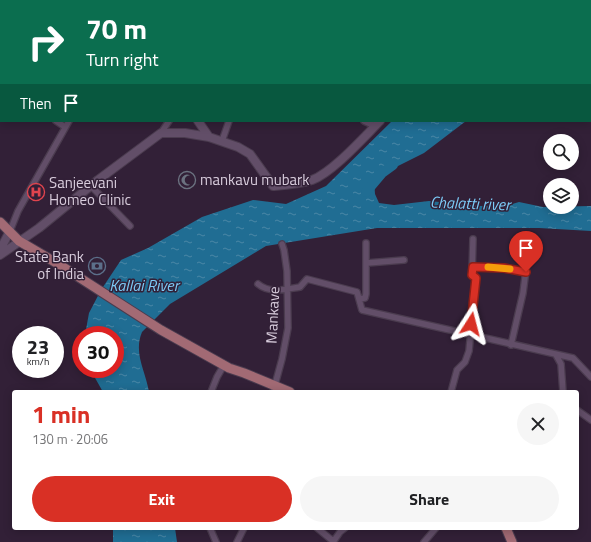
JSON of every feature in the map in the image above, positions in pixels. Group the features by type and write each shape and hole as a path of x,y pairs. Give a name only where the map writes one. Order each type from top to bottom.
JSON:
{"main road":[{"path":"199,122 209,137"},
{"path":"0,255 39,228 91,186 162,133 185,133 209,137 222,141 250,154 259,164 273,186 291,185 314,179 331,167 378,124"},
{"path":"0,222 19,241 60,265 161,330 224,366 274,389"},
{"path":"0,250 10,231"},
{"path":"507,530 512,542"}],"street":[{"path":"58,122 65,127"},
{"path":"10,231 18,211 41,173 68,122"},
{"path":"162,133 168,122"},
{"path":"222,141 229,122"},
{"path":"91,186 130,226"},
{"path":"452,390 457,370 465,362 471,335 476,278 472,275 473,239"},
{"path":"512,345 521,304 530,239"},
{"path":"359,299 365,298 366,294 366,242"},
{"name":"Mankave","path":"274,389 288,328 286,266 282,244"},
{"path":"367,263 404,260"},
{"path":"473,267 499,268 526,272"},
{"path":"258,284 264,289 300,287 307,279 357,292 362,310 573,358 591,377"},
{"path":"556,355 561,364 563,390"},
{"path":"212,390 217,377 224,366"},
{"path":"579,411 591,420"},
{"path":"211,530 216,542"},
{"path":"237,542 243,530"},
{"path":"319,530 333,541 342,530"},
{"path":"424,542 434,530"}],"water":[{"name":"Kallai River","path":"391,122 465,122 424,153 380,175 374,180 375,194 379,203 394,205 429,201 481,206 509,205 519,202 543,207 543,214 579,214 579,206 591,206 591,231 539,228 377,228 266,246 170,304 142,332 139,355 148,390 102,390 95,378 124,378 124,326 87,326 89,313 101,290 121,260 148,248 202,217 253,200 286,204 326,186"},
{"path":"113,530 175,530 177,542 113,542"}],"waterway":[{"path":"366,192 382,173 393,165"}],"slow traffic":[{"path":"488,267 510,269"}],"place":[{"name":"mankavu mubark","path":"187,180"},
{"name":"Sanjeevani Homeo Clinic","path":"36,192"},
{"name":"State Bank of India","path":"97,266"}],"route":[{"path":"471,324 475,299 476,278 472,275 473,267 504,268 526,272"}],"water label":[{"name":"Chalatti river","path":"470,203"}]}
